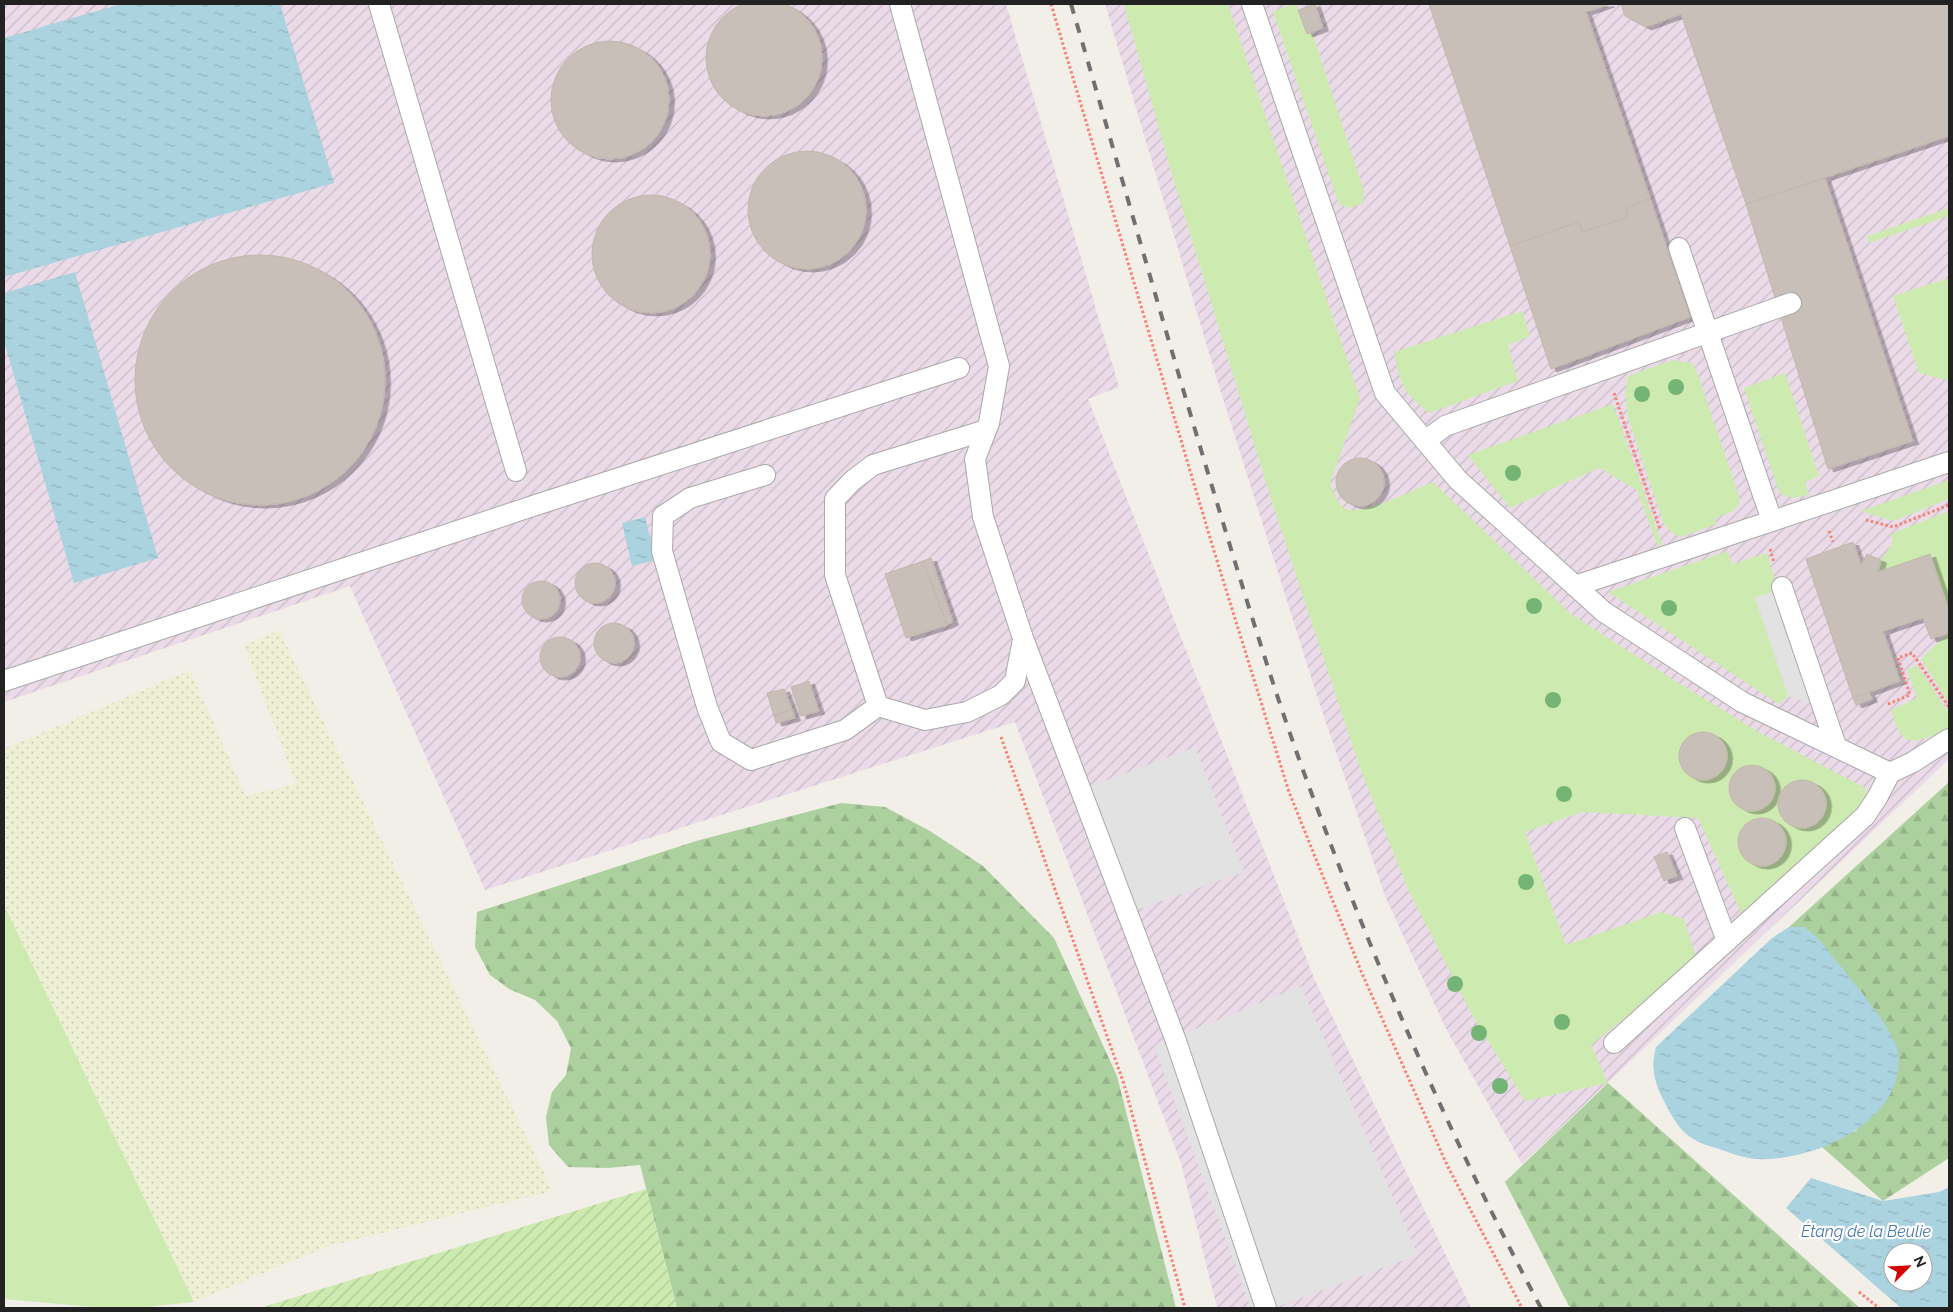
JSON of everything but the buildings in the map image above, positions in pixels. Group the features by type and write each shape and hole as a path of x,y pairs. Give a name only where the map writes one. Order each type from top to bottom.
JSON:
{"lane":[{"path":"379,4 516,471"},
{"path":"900,4 999,366 986,430 975,459 983,517 1024,638 1176,1041 1266,1308"},
{"path":"1252,4 1385,393 1458,480 1604,612 1742,702 1890,773"},
{"path":"1679,248 1772,521"},
{"path":"1425,441 1445,426 1791,303"},
{"path":"4,681 958,368"},
{"path":"878,706 835,575 835,499 852,481 874,465 986,430"},
{"path":"1575,586 1949,462"},
{"path":"764,475 690,498 663,516 662,551 707,707 721,742 752,760 845,730 878,706"},
{"path":"1782,587 1836,746"},
{"path":"878,706 925,720 967,712 1001,695 1015,681 1024,638"},
{"path":"1614,1043 1865,816 1890,773 1949,739"},
{"path":"1685,828 1727,941"}],"path":[{"path":"1050,4 1211,542 1289,792 1361,971 1443,1156 1522,1308"},
{"path":"1606,369 1669,555"},
{"path":"1768,544 1782,587"},
{"path":"1888,704 1910,695 1898,658 1912,653 1949,708"},
{"path":"1001,737 1124,1084 1185,1308"},
{"path":"1859,1292 1879,1308"}],"shaded area":[{"path":"4,4 1006,4 1119,387 1088,399 1314,978 1471,1308 1217,1308 1181,1163 1015,722 485,890 350,586 4,702"},
{"path":"1105,4 1949,4 1949,759 1522,1164 1445,1027 1385,896 1317,696 1218,383"},
{"path":"1778,591 1823,708 1788,696 1755,597"},
{"path":"1195,747 1244,872 1127,913 1081,790"},
{"path":"1301,986 1418,1255 1274,1308 1251,1308 1154,1046"}],"green space":[{"path":"1124,4 1228,4 1360,398 1330,484 1342,506 1351,510 1374,506 1433,482 1571,614 1762,734 1864,787 1868,797 1863,810 1743,917 1698,818 1583,812 1525,832 1566,945 1661,912 1684,919 1697,960 1591,1045 1608,1083 1525,1101 1471,1013 1407,887 1359,765 1272,502 1171,171"},
{"path":"1292,4 1297,6 1307,34 1312,32 1364,191 1362,204 1349,208 1339,204 1273,12"},
{"path":"1949,208 1949,216 1869,243 1867,236"},
{"path":"1949,278 1949,381 1919,373 1893,296"},
{"path":"1522,311 1530,336 1508,345 1518,381 1429,413 1408,393 1401,380 1394,352"},
{"path":"1673,360 1692,363 1696,369 1740,499 1738,507 1732,512 1715,518 1717,524 1681,537 1673,534 1664,524 1628,417 1625,394 1628,376"},
{"path":"1785,373 1819,476 1805,482 1809,494 1797,497 1790,497 1779,492 1744,388"},
{"path":"1613,404 1662,544 1658,546 1637,490 1599,468 1510,508 1468,455"},
{"path":"1949,480 1949,499 1893,521 1861,511"},
{"path":"1949,511 1949,610 1930,554 1878,572 1881,560 1893,542 1891,534"},
{"path":"1728,551 1732,564 1767,553 1778,591 1755,598 1788,696 1779,704 1608,592"},
{"path":"279,630 553,1191 326,1247 194,1302 4,905 4,749 190,670 246,796 296,784 244,646"},
{"path":"1949,633 1949,703 1921,659"},
{"path":"1917,665 1949,713 1949,728 1915,741 1902,736 1896,726 1891,710 1917,698 1907,670"},
{"path":"1949,782 1949,1158 1883,1201 1822,1147 1857,1130 1804,927 1789,927"},
{"path":"841,803 885,807 930,831 983,866 1054,938 1117,1076 1176,1308 677,1308 640,1165 608,1168 568,1167 549,1145 546,1117 552,1092 566,1075 571,1048 557,1021 535,1000 509,989 490,975 475,947 477,912 696,841"},
{"path":"4,905 194,1302 136,1308 104,1308 4,1299"},
{"path":"1608,1083 1860,1308 1570,1308 1505,1182"},
{"path":"646,1189 677,1308 260,1308"}],"water":[{"path":"121,4 280,4 334,183 4,277 4,38"},
{"path":"75,272 158,558 74,583 4,341 4,293"},
{"path":"645,517 656,560 632,566 622,523"},
{"path":"1789,927 1804,927 1817,937 1875,1010 1894,1040 1898,1051 1897,1076 1888,1098 1872,1117 1852,1132 1829,1145 1804,1153 1779,1158 1756,1159 1704,1144 1690,1137 1682,1130 1671,1115 1659,1090 1653,1063 1654,1055 1656,1047 1772,938"},
{"name":"Étang de la Beulie","path":"1811,1178 1883,1201 1939,1192 1949,1187 1949,1308 1901,1308 1786,1208"}],"railway":[{"path":"1071,4 1214,493 1262,650 1302,767 1366,934 1420,1061 1509,1247 1541,1308"}]}
